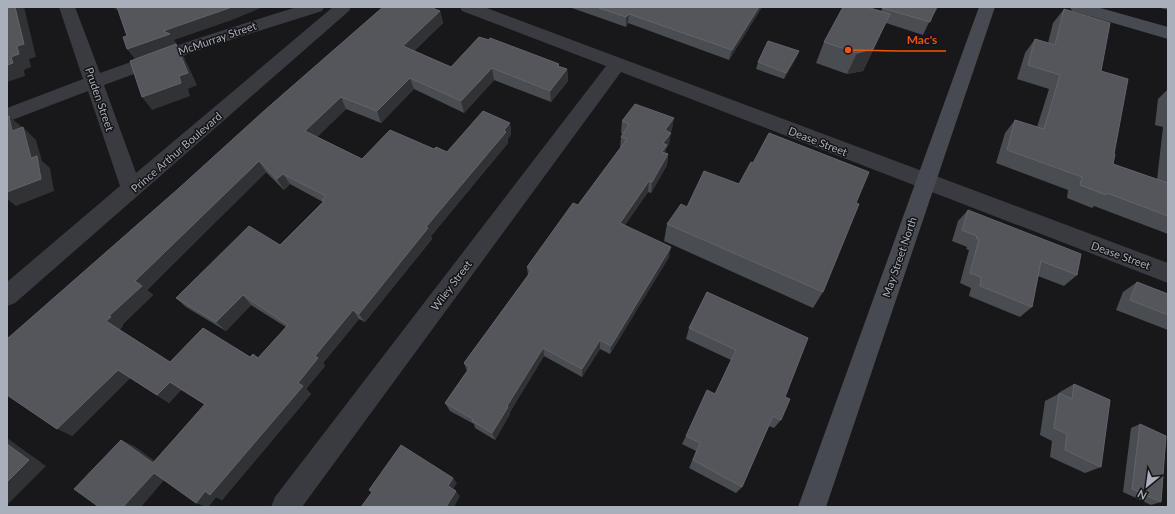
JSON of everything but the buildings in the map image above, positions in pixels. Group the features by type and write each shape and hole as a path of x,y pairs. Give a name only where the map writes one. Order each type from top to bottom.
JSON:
{"main road":[{"name":"May Street North","path":"812,507 987,7"},
{"path":"1078,7 1168,33"}],"street":[{"name":"Pruden Street","path":"67,7 132,190"},
{"name":"McMurray Street","path":"7,115 94,82 267,21 316,7"},
{"name":"Prince Arthur Boulevard","path":"7,296 343,7"},
{"name":"Dease Street","path":"468,7 1168,273"},
{"name":"Wiley Street","path":"285,507 617,64"}],"place":[{"name":"Mac's","path":"848,50"}]}
